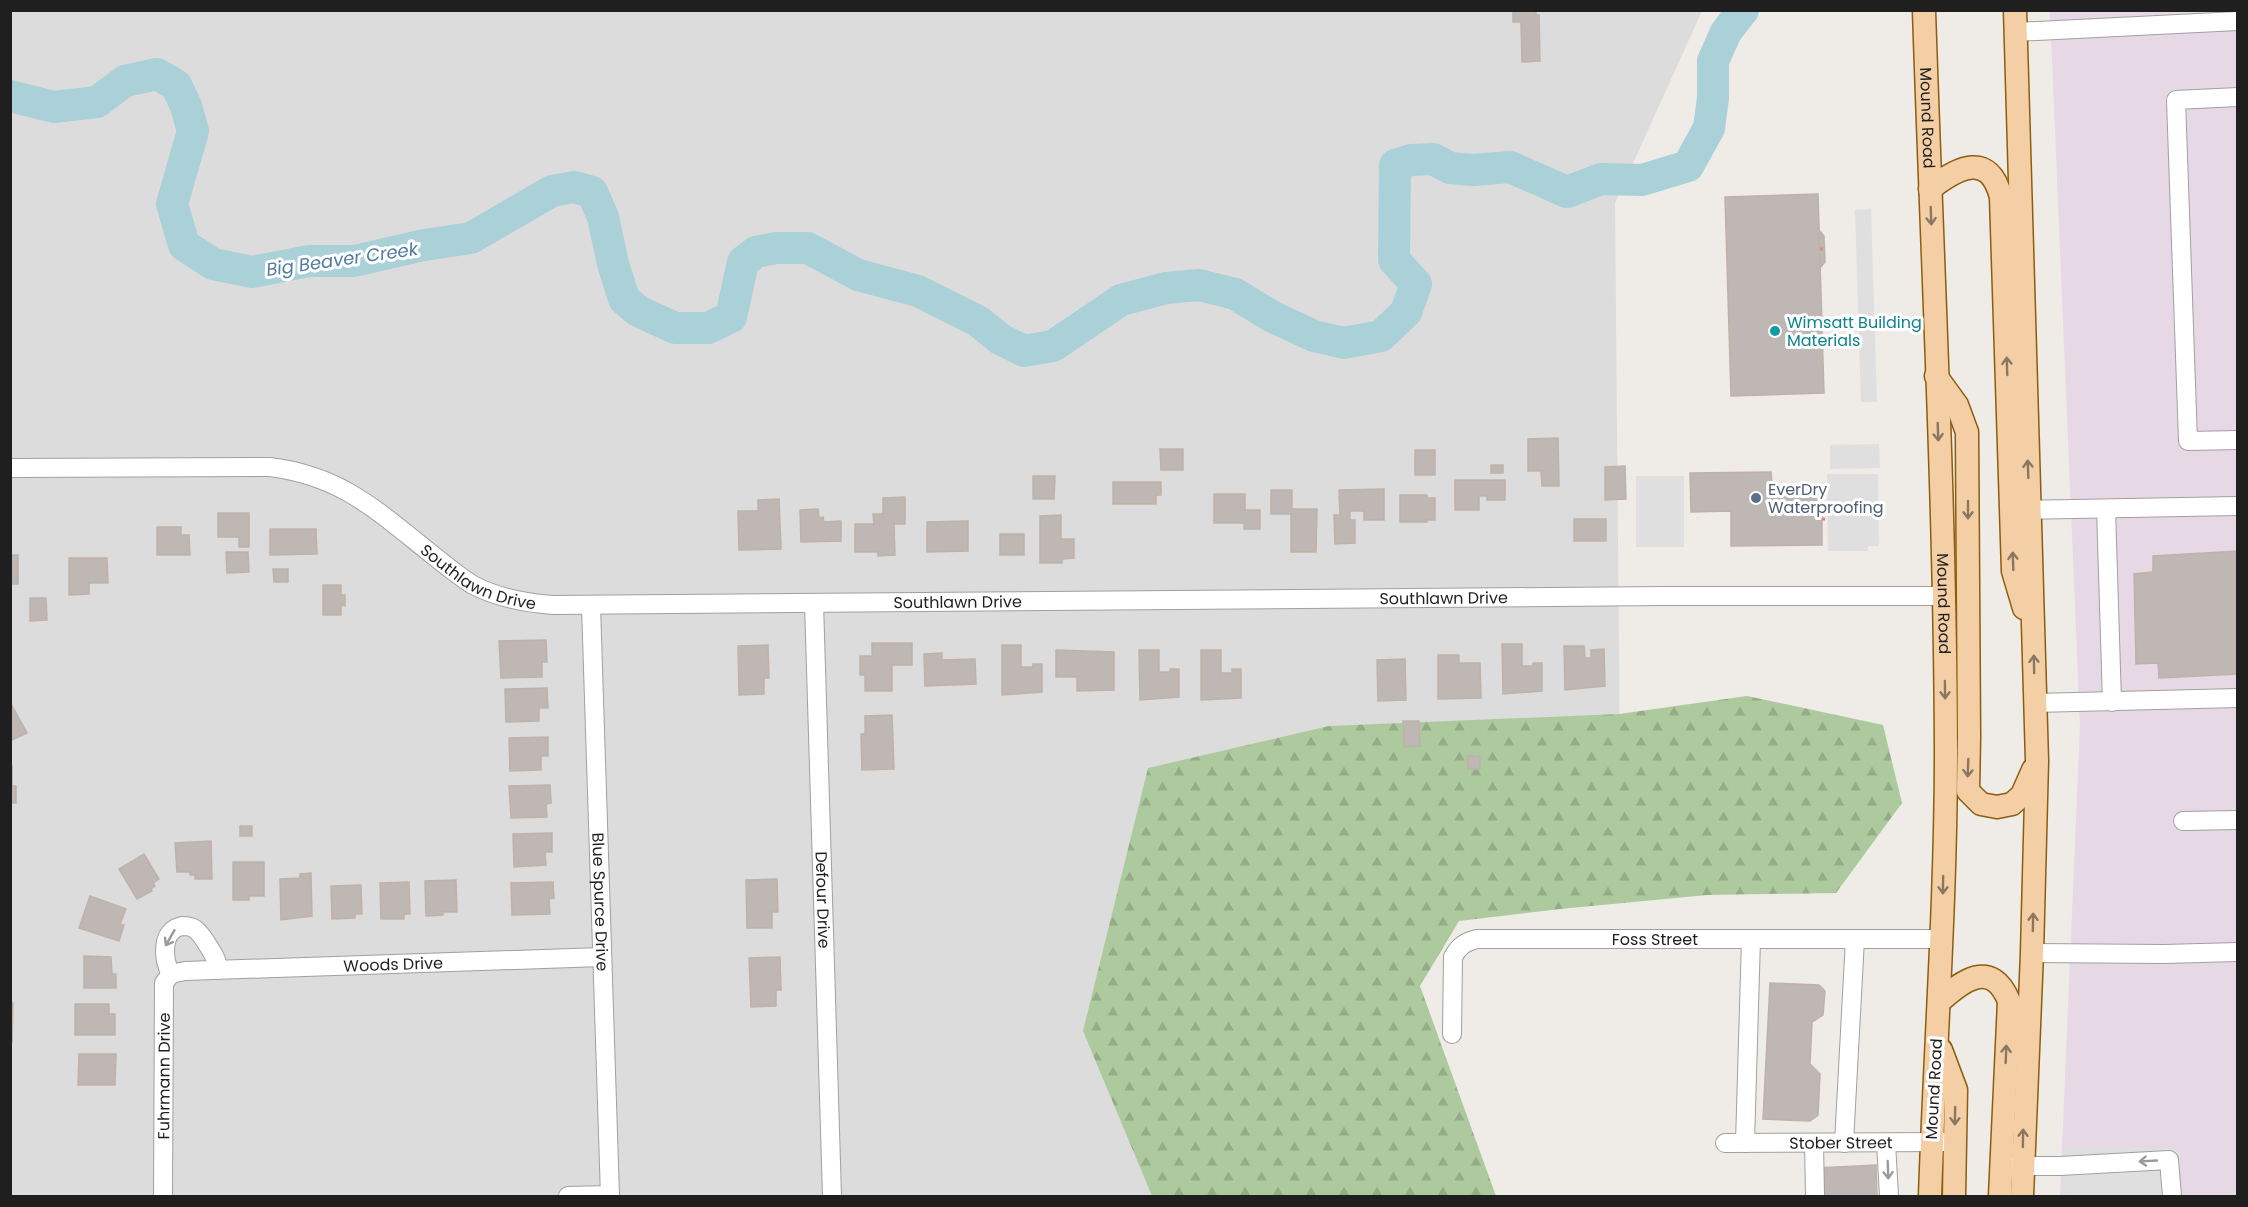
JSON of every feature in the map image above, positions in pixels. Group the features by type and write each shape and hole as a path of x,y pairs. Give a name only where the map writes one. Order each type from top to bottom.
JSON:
{"main road":[{"name":"Mound Road","path":"1924,10 1944,596 1946,752 1942,939 1930,1197"},
{"path":"2015,21 2020,510"},
{"path":"1930,189 1946,176 1973,167 1989,172 1998,184 2001,197 2020,510 2033,638 2037,761 2032,953 2012,1166 2000,1197"},
{"path":"1936,376 1957,405 1967,432 1970,737 1968,791 1981,804 1997,807 2012,804 2022,795 2037,761"},
{"path":"1939,1002 1957,985 1976,976 1987,977 1997,982 2005,990 2009,1000 2012,1166 2022,1197"},
{"path":"1937,1040 1956,1090 1954,1197"}],"street":[{"path":"2015,21 2238,21"},
{"path":"2238,97 2176,100 2188,441 2238,440"},
{"name":"Southlawn Drive","path":"10,468 270,467 309,474 328,480 360,499 473,585 526,603 591,606 1653,596 1944,596"},
{"path":"2020,510 2238,506"},
{"path":"2106,508 2112,702"},
{"name":"Defour Drive","path":"814,603 832,1197"},
{"name":"Blue Spurce Drive","path":"591,606 610,1196"},
{"path":"2035,703 2238,698"},
{"path":"2183,822 2238,820"},
{"path":"178,972 166,963 165,947 171,933 183,926 195,928 216,960 218,970"},
{"name":"Foss Street","path":"1452,1034 1452,957 1457,948 1466,942 1491,938 1942,939"},
{"path":"1745,1143 1751,939"},
{"path":"1844,1143 1856,939"},
{"path":"2032,953 2238,952"},
{"name":"Woods Drive","path":"178,972 602,957"},
{"name":"Fuhrmann Drive","path":"163,1197 164,983 178,972"},
{"name":"Stober Street","path":"1725,1143 1954,1143"},
{"path":"1814,1143 1815,1197"},
{"path":"1887,1143 1889,1197"},
{"path":"2012,1166 2169,1160 2172,1197"},
{"path":"568,1197 610,1196"}],"path":[{"path":"1822,519 1827,519"}],"shaded area":[{"path":"10,11 1702,11 1615,203 1620,767 1222,782 1249,1196 11,1196"},
{"path":"2050,11 2237,11 2237,1196 2060,1196 2080,725"},
{"path":"1871,209 1877,402 1861,402 1855,210"},
{"path":"1879,444 1880,468 1830,469 1830,445"},
{"path":"1827,474 1878,474 1879,546 1868,546 1868,551 1828,551"},
{"path":"1636,476 1684,476 1684,547 1636,547"},
{"path":"2178,1147 2181,1196 2065,1196 2064,1149"}],"green space":[{"path":"1747,696 1883,725 1902,803 1836,893 1707,895 1459,921 1420,986 1496,1196 1152,1196 1083,1031 1148,768 1329,726 1619,714"}],"building":[{"path":"1513,10 1536,10 1536,15 1539,15 1540,61 1522,62 1521,22 1513,22"},
{"name":"Wimsatt Building Materials","path":"1818,194 1824,393 1731,396 1725,197"},
{"path":"1819,230 1824,236 1825,262 1820,268"},
{"path":"1558,438 1559,486 1542,486 1541,471 1528,471 1528,439"},
{"path":"1160,449 1183,449 1183,470 1161,470"},
{"path":"1415,450 1435,450 1435,475 1415,475"},
{"path":"1491,465 1503,465 1503,473 1491,473"},
{"path":"1625,466 1626,499 1605,500 1605,467"},
{"name":"EverDry Waterproofing","path":"1771,472 1772,485 1822,484 1822,545 1731,546 1731,511 1691,512 1690,473"},
{"path":"1033,476 1055,476 1054,499 1033,499"},
{"path":"1455,480 1505,480 1505,500 1487,500 1487,496 1479,496 1479,510 1455,510"},
{"path":"1113,482 1161,482 1161,495 1156,495 1156,504 1113,504"},
{"path":"1384,489 1384,520 1364,520 1364,511 1350,511 1350,520 1355,520 1355,543 1335,544 1334,515 1340,515 1339,490"},
{"path":"1271,490 1292,490 1292,509 1317,509 1316,552 1291,552 1291,514 1271,514"},
{"path":"1214,494 1245,494 1245,510 1260,510 1260,529 1244,529 1244,523 1214,523"},
{"path":"1400,495 1427,495 1427,498 1435,498 1435,520 1400,522"},
{"path":"905,497 905,524 894,524 895,555 878,556 878,552 855,552 855,524 874,524 873,514 883,514 883,498"},
{"path":"779,499 781,549 739,550 738,511 758,511 758,500"},
{"path":"818,509 819,518 823,517 824,522 841,521 841,541 801,542 800,510"},
{"path":"218,513 249,513 249,547 239,547 239,537 218,537"},
{"path":"1061,515 1061,539 1074,539 1074,558 1062,559 1062,563 1040,563 1040,516"},
{"path":"1574,519 1606,519 1606,541 1574,541"},
{"path":"968,521 968,551 927,552 927,522"},
{"path":"157,527 181,527 181,535 189,535 190,555 157,555"},
{"path":"270,529 316,529 317,554 270,555"},
{"path":"1000,534 1024,534 1024,555 1000,555"},
{"path":"2238,551 2238,674 2159,678 2158,663 2136,664 2134,574 2153,572 2153,556"},
{"path":"226,552 248,552 249,572 227,573"},
{"path":"10,555 18,555 18,584 10,584"},
{"path":"69,558 107,558 108,583 89,583 89,594 69,595"},
{"path":"273,569 288,569 288,582 274,582"},
{"path":"323,585 341,585 341,595 345,595 345,606 341,605 341,615 323,615"},
{"path":"30,598 46,598 47,620 30,621"},
{"path":"546,640 547,662 542,662 542,677 501,678 499,641"},
{"path":"872,643 912,643 912,665 892,665 892,691 865,691 865,675 860,675 860,656 872,656"},
{"path":"1502,644 1522,644 1522,666 1542,663 1542,691 1503,694"},
{"path":"768,645 769,678 764,678 764,694 739,695 738,646"},
{"path":"1002,645 1021,645 1021,667 1042,664 1042,692 1002,695"},
{"path":"1564,646 1584,646 1585,658 1591,658 1591,650 1604,649 1605,686 1565,690"},
{"path":"1056,650 1114,652 1114,690 1077,691 1077,677 1056,677"},
{"path":"1139,650 1159,650 1159,672 1179,669 1179,697 1140,700"},
{"path":"1201,650 1221,650 1221,673 1232,673 1232,669 1241,669 1241,698 1201,700"},
{"path":"942,653 942,660 975,659 976,684 925,686 924,654"},
{"path":"1438,655 1459,655 1459,663 1480,663 1481,698 1438,699"},
{"path":"1405,659 1406,700 1378,701 1377,660"},
{"path":"547,688 548,708 539,708 539,721 506,722 505,689"},
{"path":"10,702 27,733 10,741"},
{"path":"892,715 894,769 862,770 861,734 865,734 865,716"},
{"path":"1403,721 1419,721 1420,746 1404,747"},
{"path":"548,737 548,756 541,756 541,770 510,771 509,738"},
{"path":"1467,756 1480,756 1480,769 1468,769"},
{"path":"10,766 12,766 12,786 16,786 16,803 10,803"},
{"path":"550,785 551,803 546,804 547,817 511,818 509,786"},
{"path":"240,826 252,826 252,836 240,836"},
{"path":"552,833 552,852 545,852 546,865 514,867 513,834"},
{"path":"211,841 212,879 195,879 195,875 190,875 190,872 177,872 175,843"},
{"path":"144,854 159,879 153,883 155,886 151,889 152,891 137,899 119,869"},
{"path":"233,862 264,862 264,896 249,896 249,900 233,900"},
{"path":"311,873 312,916 281,920 280,879 300,878 300,874"},
{"path":"777,879 778,912 772,912 772,928 747,928 746,880"},
{"path":"456,880 457,912 426,916 425,881"},
{"path":"409,882 410,914 404,914 404,919 381,919 380,883"},
{"path":"553,882 554,898 549,899 550,914 512,915 511,883"},
{"path":"361,885 362,914 355,914 355,918 332,919 331,886"},
{"path":"90,896 126,909 120,924 124,925 119,941 79,928"},
{"path":"84,956 111,957 112,974 116,974 116,988 84,988"},
{"path":"780,957 781,990 776,990 776,1006 751,1007 749,958"},
{"path":"1770,983 1819,985 1825,991 1823,1015 1812,1022 1810,1064 1820,1074 1818,1115 1810,1121 1763,1119"},
{"path":"10,1003 13,1003 12,1042 10,1042"},
{"path":"75,1004 109,1004 109,1014 115,1014 115,1035 75,1035"},
{"path":"79,1054 116,1054 115,1085 78,1085"},
{"path":"1876,1165 1877,1196 1818,1196 1817,1168"}],"waterway":[{"name":"Big Beaver Creek","path":"10,96 54,107 97,102 125,81 157,74 176,85 186,106 193,131 172,204 184,245 213,264 252,272 309,261 354,261 424,245 471,238 552,191 574,187 592,192 603,217 613,264 624,299 638,311 675,328 708,328 731,317 743,262 756,252 776,248 808,248 858,275 918,291 978,321 1000,339 1024,351 1053,346 1121,300 1166,288 1199,285 1235,294 1273,317 1314,336 1344,343 1381,336 1406,312 1416,284 1394,260 1395,165 1411,160 1433,159 1450,168 1473,170 1510,167 1567,192 1601,179 1642,180 1688,166 1709,128 1713,98 1713,61 1726,32 1743,10"}],"place":[{"name":"Wimsatt Building Materials","path":"1775,331"},
{"name":"EverDry Waterproofing","path":"1756,498"}]}
